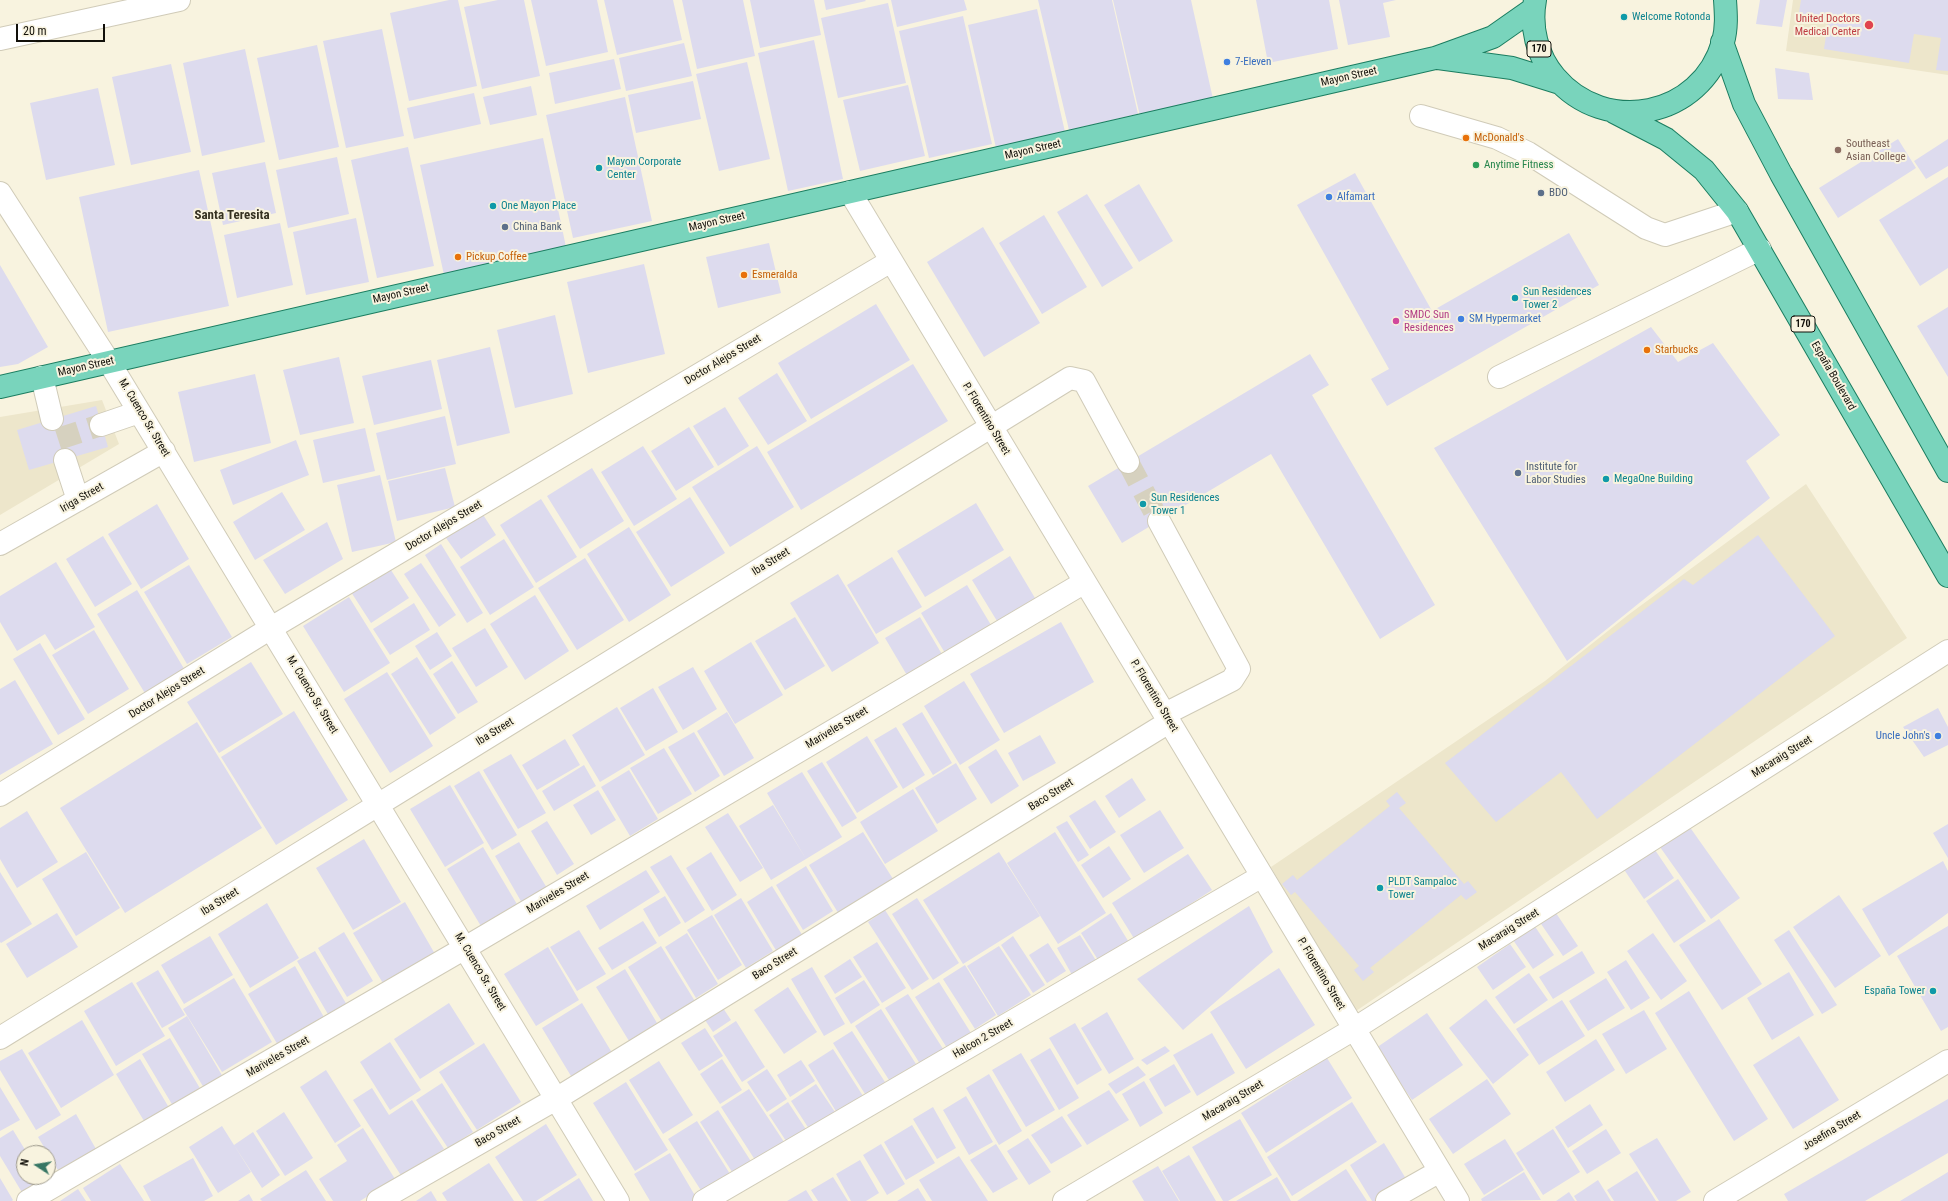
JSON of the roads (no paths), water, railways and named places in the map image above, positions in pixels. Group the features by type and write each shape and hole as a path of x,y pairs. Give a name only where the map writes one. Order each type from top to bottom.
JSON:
{"main road":[{"name":"170","path":"1534,4 1534,30 1537,45 1550,71 1560,83 1583,101 1598,108 1614,112 1637,112 1652,110 1681,98 1699,83 1713,64 1722,42 1726,20 1725,0"},
{"name":"Mayon Street","path":"0,387 1434,58 1493,36 1534,4"},
{"name":"170","path":"1722,42 1744,104 1948,471"},
{"name":"Mayon Street","path":"1434,58 1512,68 1560,83"},
{"name":"España Boulevard","path":"1614,112 1672,144 1704,170 1737,211 1948,576"}],"street":[{"path":"0,40 179,0"},
{"path":"1421,116 1497,138 1528,153 1646,228 1665,235 1737,211"},
{"name":"P. Florentino Street","path":"850,192 891,261 992,418 1085,582 1458,1201"},
{"name":"M. Cuenco Sr. Street","path":"0,193 109,362 164,451 618,1201"},
{"path":"1499,377 1760,249"},
{"name":"Doctor Alejos Street","path":"0,795 271,628 891,261"},
{"path":"42,377 52,419"},
{"name":"Iba Street","path":"0,1038 378,804 992,418 1070,378 1084,382 1128,462"},
{"path":"100,425 139,412"},
{"name":"Iriga Street","path":"0,544 164,451"},
{"path":"65,460 78,500"},
{"name":"Baco Street","path":"378,1201 556,1099 1167,718 1232,680 1239,670 1159,521"},
{"name":"Mariveles Street","path":"28,1201 465,948 1085,582"},
{"name":"Macaraig Street","path":"1064,1201 1354,1029 1948,651"},
{"name":"Halcon 2 Street","path":"704,1201 1262,876"},
{"name":"Josefina Street","path":"1716,1201 1948,1061"},
{"path":"1387,1201 1440,1171"}],"tunnel":[{"path":"58,439 101,425"},
{"path":"1128,462 1159,521"}],"place":[{"name":"Welcome Rotonda","path":"1624,17"},
{"name":"United Doctors Medical Center","path":"1869,25"},
{"name":"7-Eleven","path":"1227,62"},
{"name":"McDonald's","path":"1466,138"},
{"name":"Southeast Asian College","path":"1838,150"},
{"name":"Anytime Fitness","path":"1476,165"},
{"name":"Mayon Corporate Center","path":"599,168"},
{"name":"BDO","path":"1541,193"},
{"name":"Alfamart","path":"1329,197"},
{"name":"One Mayon Place","path":"493,206"},
{"name":"China Bank","path":"505,227"},
{"name":"Pickup Coffee","path":"458,257"},
{"name":"Esmeralda","path":"744,275"},
{"name":"Sun Residences Tower 2","path":"1515,298"},
{"name":"SM Hypermarket","path":"1461,319"},
{"name":"SMDC Sun Residences","path":"1396,321"},
{"name":"Starbucks","path":"1647,350"},
{"name":"Institute for Labor Studies","path":"1518,473"},
{"name":"MegaOne Building","path":"1606,479"},
{"name":"Sun Residences Tower 1","path":"1143,504"},
{"name":"Uncle John's","path":"1938,736"},
{"name":"PLDT Sampaloc Tower","path":"1380,888"},
{"name":"España Tower","path":"1933,991"}],"district":[{"name":"Santa Teresita","path":"232,216"}]}
